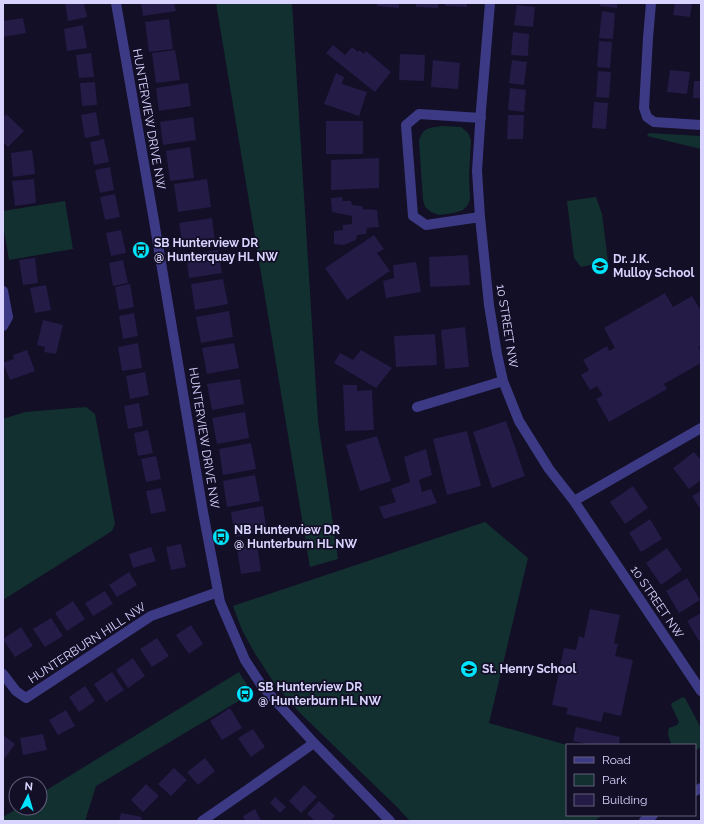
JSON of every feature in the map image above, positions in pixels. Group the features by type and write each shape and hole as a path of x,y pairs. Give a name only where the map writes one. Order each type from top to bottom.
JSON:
{"street":[{"name":"HUNTERVIEW DRIVE NW","path":"116,3 203,512 220,602 245,660 262,686 314,743 390,821"},
{"name":"10 STREET NW","path":"490,3 477,171 489,305 503,381 519,421 549,469 574,501 701,691"},
{"path":"651,3 644,108 647,117 654,122 701,125"},
{"path":"480,217 426,225 413,216 406,125 419,114 481,118"},
{"path":"3,291 8,317 3,326"},
{"path":"417,406 503,381"},
{"path":"574,501 701,428"},
{"name":"HUNTERBURN HILL NW","path":"3,674 16,691 26,698 151,616 218,592"},
{"path":"202,821 314,743"}],"green space":[{"path":"216,3 292,3 318,421 338,559 310,567"},
{"path":"442,126 461,127 468,133 471,140 469,176 470,200 463,210 439,215 431,212 425,207 423,200 419,141 422,133 427,129"},
{"path":"649,133 701,136 701,149 647,136"},
{"path":"596,197 602,214 608,261 581,267 574,258 567,201"},
{"path":"65,201 73,249 9,260 3,225 3,211"},
{"path":"86,407 95,414 115,524 112,531 3,600 3,419 25,412"},
{"name":"St. Henry School","path":"485,522 528,558 489,723 566,745 566,816 602,816 594,821 410,821 300,713 276,686 242,630 233,606"},
{"path":"239,672 252,693 96,786 85,821 3,821 3,817 8,814 8,816 48,816 48,789"},
{"path":"683,697 685,698 701,728 701,747 696,750 696,744 672,744 668,732 669,728 677,725 679,722 671,705"}],"building":[{"path":"65,3 84,3 87,17 68,21"},
{"path":"141,3 174,3 176,11 143,16"},
{"path":"377,3 399,3 399,8 377,6"},
{"path":"416,3 438,3 438,8 416,7"},
{"path":"445,3 467,3 467,7 445,6"},
{"path":"600,3 617,3 617,8 600,6"},
{"path":"675,3 692,3 690,17 673,15"},
{"path":"517,5 535,7 533,27 514,25"},
{"path":"602,11 615,13 613,39 599,38"},
{"path":"23,18 26,33 3,37 3,21"},
{"path":"169,19 173,49 149,52 145,22"},
{"path":"83,25 87,48 67,51 64,29"},
{"path":"513,32 529,34 528,56 511,55"},
{"path":"599,41 612,42 610,68 597,67"},
{"path":"333,45 345,55 352,47 358,52 359,50 364,54 366,51 391,72 375,92 326,53"},
{"path":"175,50 180,80 156,83 152,53"},
{"path":"91,53 94,77 79,78 76,55"},
{"path":"400,54 425,55 424,81 399,80"},
{"path":"433,60 460,63 458,89 431,87"},
{"path":"512,60 527,62 524,85 509,83"},
{"path":"670,70 690,72 687,94 667,92"},
{"path":"598,71 611,72 609,98 596,97"},
{"path":"336,73 344,77 342,84 367,92 359,116 324,104"},
{"path":"694,81 701,81 701,98 693,98"},
{"path":"95,82 97,105 82,106 80,83"},
{"path":"188,83 191,106 159,111 156,88"},
{"path":"510,88 526,90 524,112 508,110"},
{"path":"594,102 608,103 606,129 592,128"},
{"path":"96,112 100,135 85,138 81,115"},
{"path":"6,114 24,131 8,147 3,142 3,118"},
{"path":"508,115 524,115 523,139 507,139"},
{"path":"193,117 196,140 163,145 160,122"},
{"path":"326,121 363,121 363,154 326,154"},
{"path":"104,139 109,162 94,165 90,142"},
{"path":"190,147 194,178 170,181 166,151"},
{"path":"32,150 35,174 13,177 11,153"},
{"path":"379,158 379,188 331,190 331,160"},
{"path":"110,167 114,190 100,193 95,170"},
{"path":"34,179 36,203 15,206 12,181"},
{"path":"207,179 211,207 178,212 174,184"},
{"path":"115,194 120,217 105,220 100,197"},
{"path":"342,197 343,201 351,201 352,205 362,206 363,209 377,210 379,227 367,228 366,234 357,235 356,240 344,245 334,244 334,231 343,230 343,225 352,224 352,216 332,212 331,198"},
{"path":"212,218 215,242 183,246 179,223"},
{"path":"121,230 126,253 111,256 106,233"},
{"path":"374,235 384,249 377,253 390,271 347,300 325,268"},
{"path":"218,250 222,273 189,278 186,255"},
{"path":"468,255 470,285 430,287 429,257"},
{"path":"35,258 38,283 23,285 19,260"},
{"path":"123,260 128,283 113,286 109,263"},
{"path":"416,262 421,292 386,298 383,281 394,278 393,265"},
{"path":"223,279 228,304 195,310 191,284"},
{"path":"130,284 134,307 119,310 115,287"},
{"path":"46,285 51,310 35,313 30,288"},
{"path":"665,293 673,307 692,296 701,311 701,345 698,347 701,351 701,363 664,384 667,389 609,422 596,399 603,395 597,386 590,390 581,375 589,370 583,360 607,346 609,351 615,348 604,328"},
{"path":"229,311 233,337 201,343 196,317"},
{"path":"134,313 138,336 123,339 119,316"},
{"path":"43,320 63,325 56,354 44,352 45,347 37,345"},
{"path":"465,327 469,367 445,369 441,330"},
{"path":"435,334 437,365 396,367 394,336"},
{"path":"138,343 142,368 122,371 118,347"},
{"path":"234,343 239,368 207,374 202,348"},
{"path":"27,350 35,371 10,380 3,363 14,359 13,355"},
{"path":"361,350 392,368 376,388 334,363 340,353 353,360"},
{"path":"145,372 149,395 130,399 126,376"},
{"path":"240,379 244,404 212,410 207,384"},
{"path":"343,385 357,385 357,391 372,390 374,430 345,431"},
{"path":"139,403 143,426 128,429 124,406"},
{"path":"245,412 249,438 217,444 212,418"},
{"path":"506,421 525,476 492,488 473,432"},
{"path":"148,430 153,453 138,456 134,433"},
{"path":"467,431 481,486 447,495 433,439"},
{"path":"377,436 391,481 360,491 346,445"},
{"path":"251,443 256,469 223,475 219,449"},
{"path":"426,449 432,475 419,480 422,492 431,489 437,503 384,519 379,507 396,502 391,489 410,482 404,457"},
{"path":"694,452 701,460 701,480 689,489 673,468"},
{"path":"156,456 161,479 146,482 141,459"},
{"path":"255,475 260,501 227,507 223,481"},
{"path":"633,486 648,508 625,524 610,502"},
{"path":"161,488 166,511 151,514 146,491"},
{"path":"701,491 701,510 692,496"},
{"path":"263,506 267,532 235,537 231,512"},
{"path":"650,519 662,539 641,552 629,533"},
{"path":"181,544 186,567 171,570 166,547"},
{"path":"257,545 261,571 241,574 237,548"},
{"path":"151,547 156,561 133,568 129,554"},
{"path":"667,548 682,570 661,585 646,563"},
{"path":"129,572 137,585 117,597 109,585"},
{"path":"687,578 700,600 679,613 666,591"},
{"path":"105,591 113,604 93,616 85,603"},
{"path":"73,601 85,619 67,631 55,613"},
{"path":"590,609 620,615 614,643 618,644 615,656 633,660 621,716 604,712 601,722 566,714 568,708 552,705 564,648 576,650 579,636 584,638"},
{"path":"701,613 701,640 699,641 687,621"},
{"path":"51,618 63,636 45,647 33,629"},
{"path":"191,625 203,644 189,654 176,635"},
{"path":"21,627 33,646 15,657 3,639"},
{"path":"157,638 169,656 152,667 140,649"},
{"path":"133,658 145,676 128,688 116,670"},
{"path":"112,672 124,690 106,702 94,684"},
{"path":"85,686 95,701 79,712 69,697"},
{"path":"230,708 242,728 222,740 210,721"},
{"path":"66,710 75,726 58,735 49,720"},
{"path":"576,727 620,737 619,744 588,744 573,741"},
{"path":"253,729 265,747 251,757 238,738"},
{"path":"43,734 47,750 23,755 20,738"},
{"path":"3,735 15,744 5,758 3,756"},
{"path":"205,758 215,771 198,785 187,772"},
{"path":"174,768 187,780 171,796 158,784"},
{"path":"146,784 159,796 143,812 131,800"},
{"path":"304,785 317,797 301,813 289,801"},
{"path":"275,797 286,807 280,813 270,803"},
{"path":"319,801 335,816 330,821 315,821 307,814"},
{"path":"255,809 261,821 245,821 243,816"},
{"path":"121,813 142,817 141,821 119,821"}],"place":[{"name":"SB Hunterview DR @ Hunterquay HL NW","path":"141,250"},
{"name":"Dr. J.K. Mulloy School","path":"600,266"},
{"name":"NB Hunterview DR @ Hunterburn HL NW","path":"221,537"},
{"name":"St. Henry School","path":"469,669"},
{"name":"SB Hunterview DR @ Hunterburn HL NW","path":"245,694"}]}
